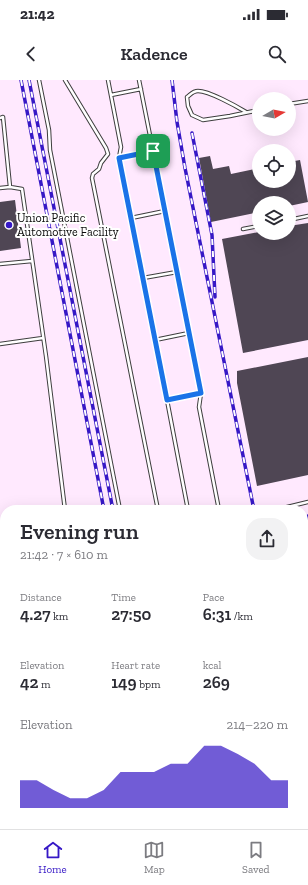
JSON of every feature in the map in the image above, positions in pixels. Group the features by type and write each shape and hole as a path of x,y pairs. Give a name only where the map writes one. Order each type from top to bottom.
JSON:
{"lane":[{"path":"39,80 49,130 50,150 119,505"},
{"path":"65,80 106,148 108,154 101,163 99,169 93,174 92,178 157,505"},
{"path":"108,80 121,148 119,158 187,505"},
{"path":"139,80 201,393 199,407 218,505"},
{"path":"111,95 141,89"},
{"path":"246,112 208,93 199,91 192,92 187,97 188,106 192,115 203,120 252,111"},
{"path":"296,103 308,101"},
{"path":"0,118 3,117 10,187"},
{"path":"119,158 153,151"},
{"path":"0,188 22,188 64,505"},
{"path":"131,218 165,211"},
{"path":"296,219 308,216"},
{"path":"243,229 252,227"},
{"path":"0,264 32,261"},
{"path":"143,278 177,272"},
{"path":"155,340 189,333"},
{"path":"0,344 43,338"},
{"path":"167,400 201,393"},
{"path":"296,505 308,502"}],"building":[{"path":"210,156 213,169 229,166 231,174 252,170 252,188 296,188 296,161 300,160 308,202 296,205 296,196 252,196 252,213 211,222 199,158"},
{"name":"Union Pacific Automotive Facility","path":"15,200 21,248 0,251 0,202"},
{"path":"308,223 308,340 243,353 222,239 252,233 252,240 296,240 296,225"},
{"path":"308,357 308,475 257,486 237,383 237,371"}],"railway":[{"path":"21,80 103,505"},
{"path":"29,80 112,505"},
{"path":"172,80 185,168 253,505"},
{"path":"192,133 212,235 215,297"}],"place":[{"name":"Union Pacific Automotive Facility","path":"9,225"}],"route":[{"path":"153,151 201,393 167,400 119,158 153,151"}]}
